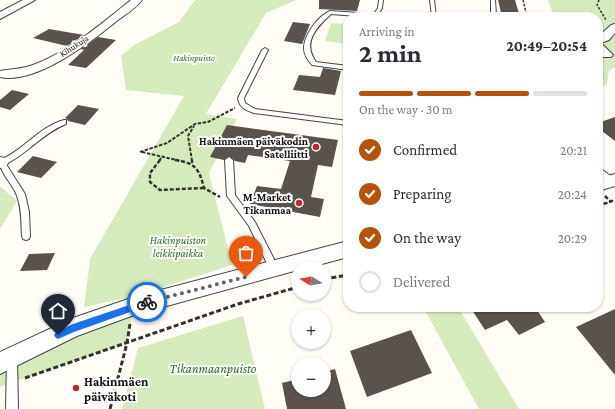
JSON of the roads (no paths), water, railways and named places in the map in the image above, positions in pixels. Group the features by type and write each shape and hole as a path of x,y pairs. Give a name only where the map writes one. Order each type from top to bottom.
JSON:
{"street":[{"path":"0,16 27,0"},
{"name":"Kihukuja","path":"2,74 13,75 23,73 44,65 92,35 137,0"},
{"path":"603,39 614,28"},
{"path":"603,51 607,55"},
{"path":"0,87 4,80 2,74"},
{"path":"6,360 73,328 134,306 343,250"}],"lane":[{"path":"378,12 381,0"},
{"path":"432,0 433,12"},
{"path":"493,0 494,12"},
{"path":"343,13 330,12 317,25 307,43 307,50 308,57 314,64 343,67"},
{"path":"265,50 241,98 242,104 254,111 343,122"},
{"path":"26,236 25,212 21,194 1,163 25,149 43,132 64,122"},
{"path":"229,160 231,196 252,224 274,269"},
{"path":"6,360 12,382 12,409"}],"place":[{"name":"Hakinmäen päiväkodin Satelliitti","path":"316,147"},
{"name":"M-Market Tikanmaa","path":"299,203"},
{"name":"Hakinmäen päiväkoti","path":"76,388"}],"park label":[{"name":"Hakinpuisto","path":"194,58"},
{"name":"Hakinpuiston leikkipaikka","path":"178,246"},
{"name":"Tikanmaanpuisto","path":"213,368"}]}
